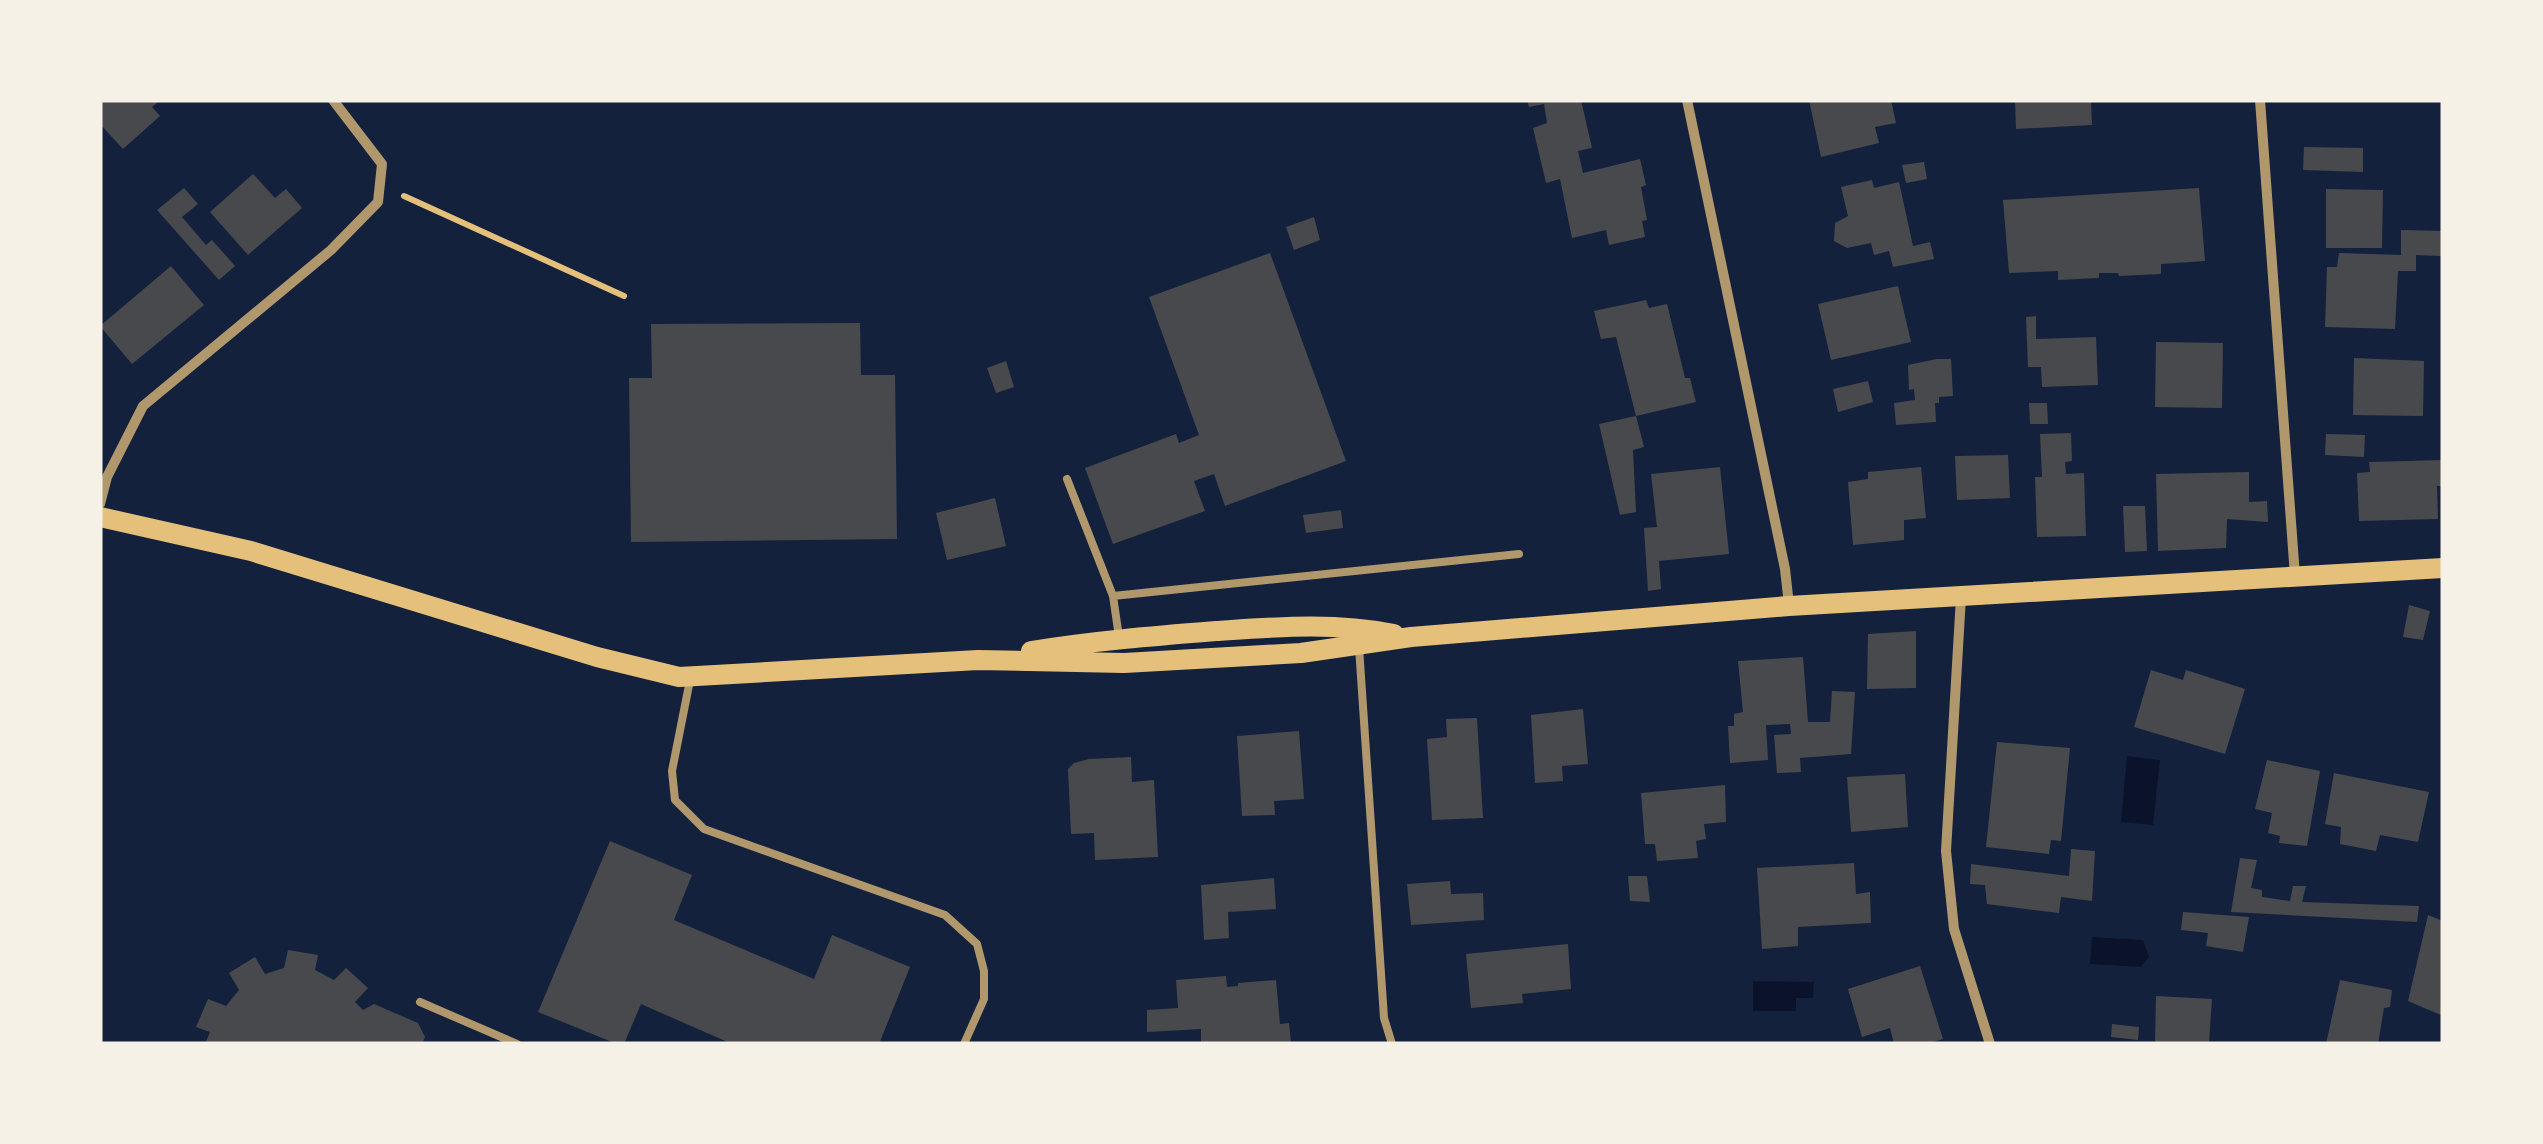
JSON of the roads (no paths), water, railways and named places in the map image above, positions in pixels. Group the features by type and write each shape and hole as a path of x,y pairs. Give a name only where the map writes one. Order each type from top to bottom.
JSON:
{"main road":[{"path":"100,517 251,552 597,657 679,676 978,660 1124,663 1301,652 1359,636"},
{"path":"978,660 1119,637 1292,625 1359,636 1411,637 1790,606 2443,568"}],"street":[{"path":"100,504 107,477 143,406 331,250 378,202 382,164 333,100"},
{"path":"1687,100 1790,606"},
{"path":"2260,100 2296,577"},
{"path":"1961,597 1946,851 1954,929 1990,1044"}],"lane":[{"path":"1067,479 1114,596 1119,637"},
{"path":"1114,596 1519,554"},
{"path":"1359,636 1384,1018 1392,1044"},
{"path":"690,676 672,770 675,800 704,829 945,915 978,944 984,972 984,998 964,1044"},
{"path":"420,1002 516,1044"}],"water":[{"path":"2127,756 2160,760 2153,825 2121,822"},
{"path":"2092,937 2143,940 2149,957 2141,967 2090,964"},
{"path":"1753,981 1814,982 1813,998 1796,998 1796,1011 1753,1011"}]}
